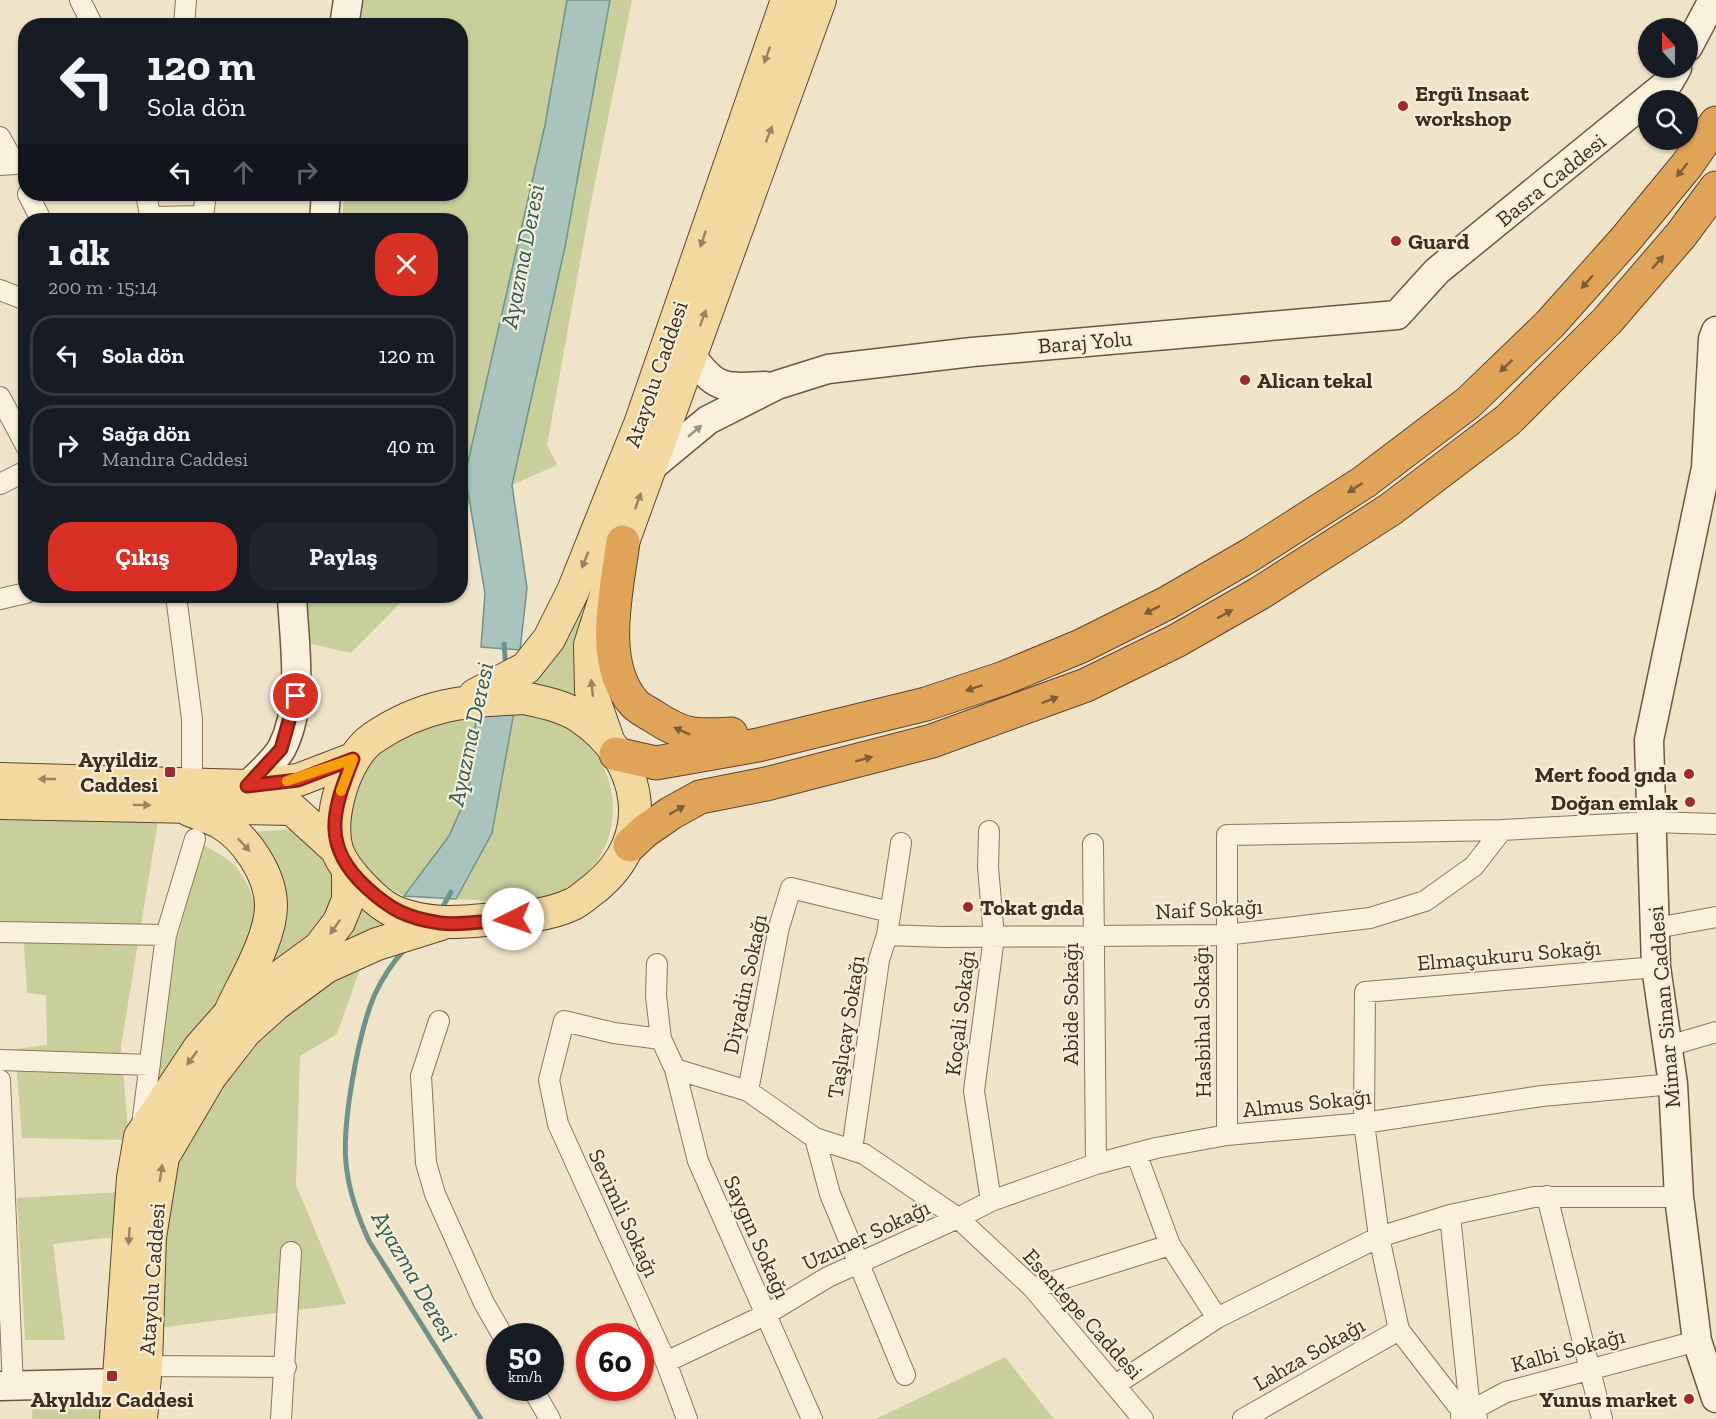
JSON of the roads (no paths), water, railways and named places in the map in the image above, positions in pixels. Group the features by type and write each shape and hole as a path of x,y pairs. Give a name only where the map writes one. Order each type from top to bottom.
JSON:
{"highway":[{"path":"613,749 656,763 758,745 926,704 1004,678 1081,646 1167,603 1250,555 1364,482 1468,403 1549,325 1625,240 1687,165 1716,123"},
{"path":"630,845 670,813 700,797 766,784 932,741 1086,685 1176,641 1260,593 1391,509 1508,420 1607,321 1681,235 1716,188"},
{"path":"623,542 612,636 618,673 634,704 665,724 693,736 763,732 926,704"}],"main road":[{"name":"Atayolu Caddesi","path":"460,701 496,686 526,668 549,639 573,591 640,424 787,0"},
{"name":"Atayolu Caddesi","path":"613,749 591,691 590,645 623,542 690,354 820,0"},
{"path":"0,779 185,794 292,809 343,861 385,905 394,911 442,923 530,918 574,904 613,874 630,845 636,818 631,784 613,749 578,715 524,698 460,701 427,710 402,721 371,740 353,759 336,808 334,836 343,861 348,900 339,922 319,948 230,1013"},
{"path":"0,803 185,794 298,780 353,759"},
{"path":"185,794 248,846 264,878 271,906 266,934 230,1013"},
{"name":"Atayolu Caddesi","path":"141,1419 146,1366 150,1237 163,1157 210,1077 245,1032 276,1004 326,967 377,944 442,923"},
{"name":"Atayolu Caddesi","path":"116,1419 133,1178 140,1137 193,1055 230,1013"}],"street":[{"path":"185,18 186,0"},
{"path":"345,18 348,0"},
{"path":"1698,28 1713,0"},
{"name":"Basra Caddesi","path":"1397,315 1437,271 1671,78"},
{"path":"0,137 7,164 18,177"},
{"path":"0,290 18,297"},
{"name":"Baraj Yolu","path":"650,468 708,420 777,385 828,369 972,352 1397,315"},
{"name":"Mimar Sinan Caddesi","path":"1716,331 1713,339 1711,470 1649,740 1656,967 1673,1084 1679,1197 1697,1341 1716,1398"},
{"name":"Baraj Yolu","path":"690,354 707,378 729,388 777,385"},
{"path":"0,397 18,431"},
{"path":"0,484 18,475"},
{"path":"0,599 18,595"},
{"path":"177,603 192,719 185,794"},
{"path":"247,786 281,749 292,717 296,696 292,603"},
{"path":"1502,830 1651,822 1716,824"},
{"name":"Hasbihal Sokağı","path":"1227,1136 1225,935 1227,836 1502,830"},
{"name":"Naif Sokağı","path":"887,935 994,937 1225,935 1371,918 1425,901 1474,866 1502,830"},
{"name":"Koçali Sokağı","path":"989,831 988,867 994,937 974,1091 991,1201"},
{"name":"Atayolu Caddesi","path":"140,1137 166,935 195,839"},
{"name":"Taşlıçay Sokağı","path":"852,1150 879,960 887,935 901,843"},
{"name":"Abide Sokağı","path":"1093,844 1096,1164"},
{"name":"Diyadin Sokağı","path":"748,1091 779,927 791,888 890,912"},
{"path":"1656,928 1716,917"},
{"path":"0,932 166,935"},
{"path":"657,964 656,996 660,1039 675,1069"},
{"name":"Elmaçukuru Sokağı","path":"1364,1123 1365,992 1656,967"},
{"path":"439,1021 422,1076 426,1163 440,1205 484,1303 496,1323"},
{"name":"Sevimli Sokağı","path":"660,1039 564,1021 549,1080 558,1124 666,1362 687,1419"},
{"path":"1668,1046 1716,1033"},
{"path":"0,1060 150,1065"},
{"name":"Esentepe Caddesi","path":"675,1069 748,1091 815,1138 864,1154 958,1218 1034,1288 1143,1419"},
{"name":"Saygın Sokağı","path":"675,1069 698,1161 812,1419"},
{"path":"0,1080 7,1386 119,1383"},
{"name":"Almus Sokağı","path":"958,1218 991,1201 1096,1164 1136,1153 1227,1136 1364,1123 1542,1096 1673,1084"},
{"path":"1364,1123 1379,1237 1399,1330 1468,1416"},
{"path":"815,1138 830,1194 905,1375"},
{"path":"1136,1153 1170,1245 1217,1318"},
{"path":"1547,1196 1602,1419"},
{"path":"1115,1385 1217,1318 1379,1237 1450,1215 1547,1196 1679,1197"},
{"path":"1450,1215 1468,1416"},
{"name":"Uzuner Sokağı","path":"666,1362 706,1341 765,1315 828,1277 958,1218"},
{"path":"1034,1288 1170,1245"},
{"path":"281,1419 286,1367 291,1252"},
{"name":"Lahza Sokağı","path":"1243,1419 1399,1330"},
{"name":"Kalbi Sokağı","path":"1468,1416 1506,1392 1697,1341"},
{"path":"146,1366 286,1367"},
{"path":"540,1401 550,1419"}],"water":[{"path":"567,0 610,0 565,247 512,485 527,588 520,650 481,647 485,593 468,493 468,462 545,125"},
{"path":"514,712 492,833 456,899 404,896 449,836 469,791 476,717"}],"waterway":[{"name":"Ayazma Deresi","path":"504,644 506,668"},
{"name":"Ayazma Deresi","path":"441,910 451,892"},
{"name":"Ayazma Deresi","path":"404,950 377,990 362,1034 348,1108 345,1153 348,1180 355,1207 369,1241 481,1419"}],"place":[{"name":"Ergü Insaat workshop","path":"1403,106"},
{"name":"Guard","path":"1396,241"},
{"name":"Alican tekal","path":"1245,380"},
{"name":"Ayyildiz Caddesi","path":"170,772"},
{"name":"Mert food gıda","path":"1689,774"},
{"name":"Doğan emlak","path":"1690,802"},
{"name":"Tokat gıda","path":"968,907"},
{"name":"Akyıldız Caddesi","path":"112,1376"},
{"name":"Yunus market","path":"1689,1399"}]}
